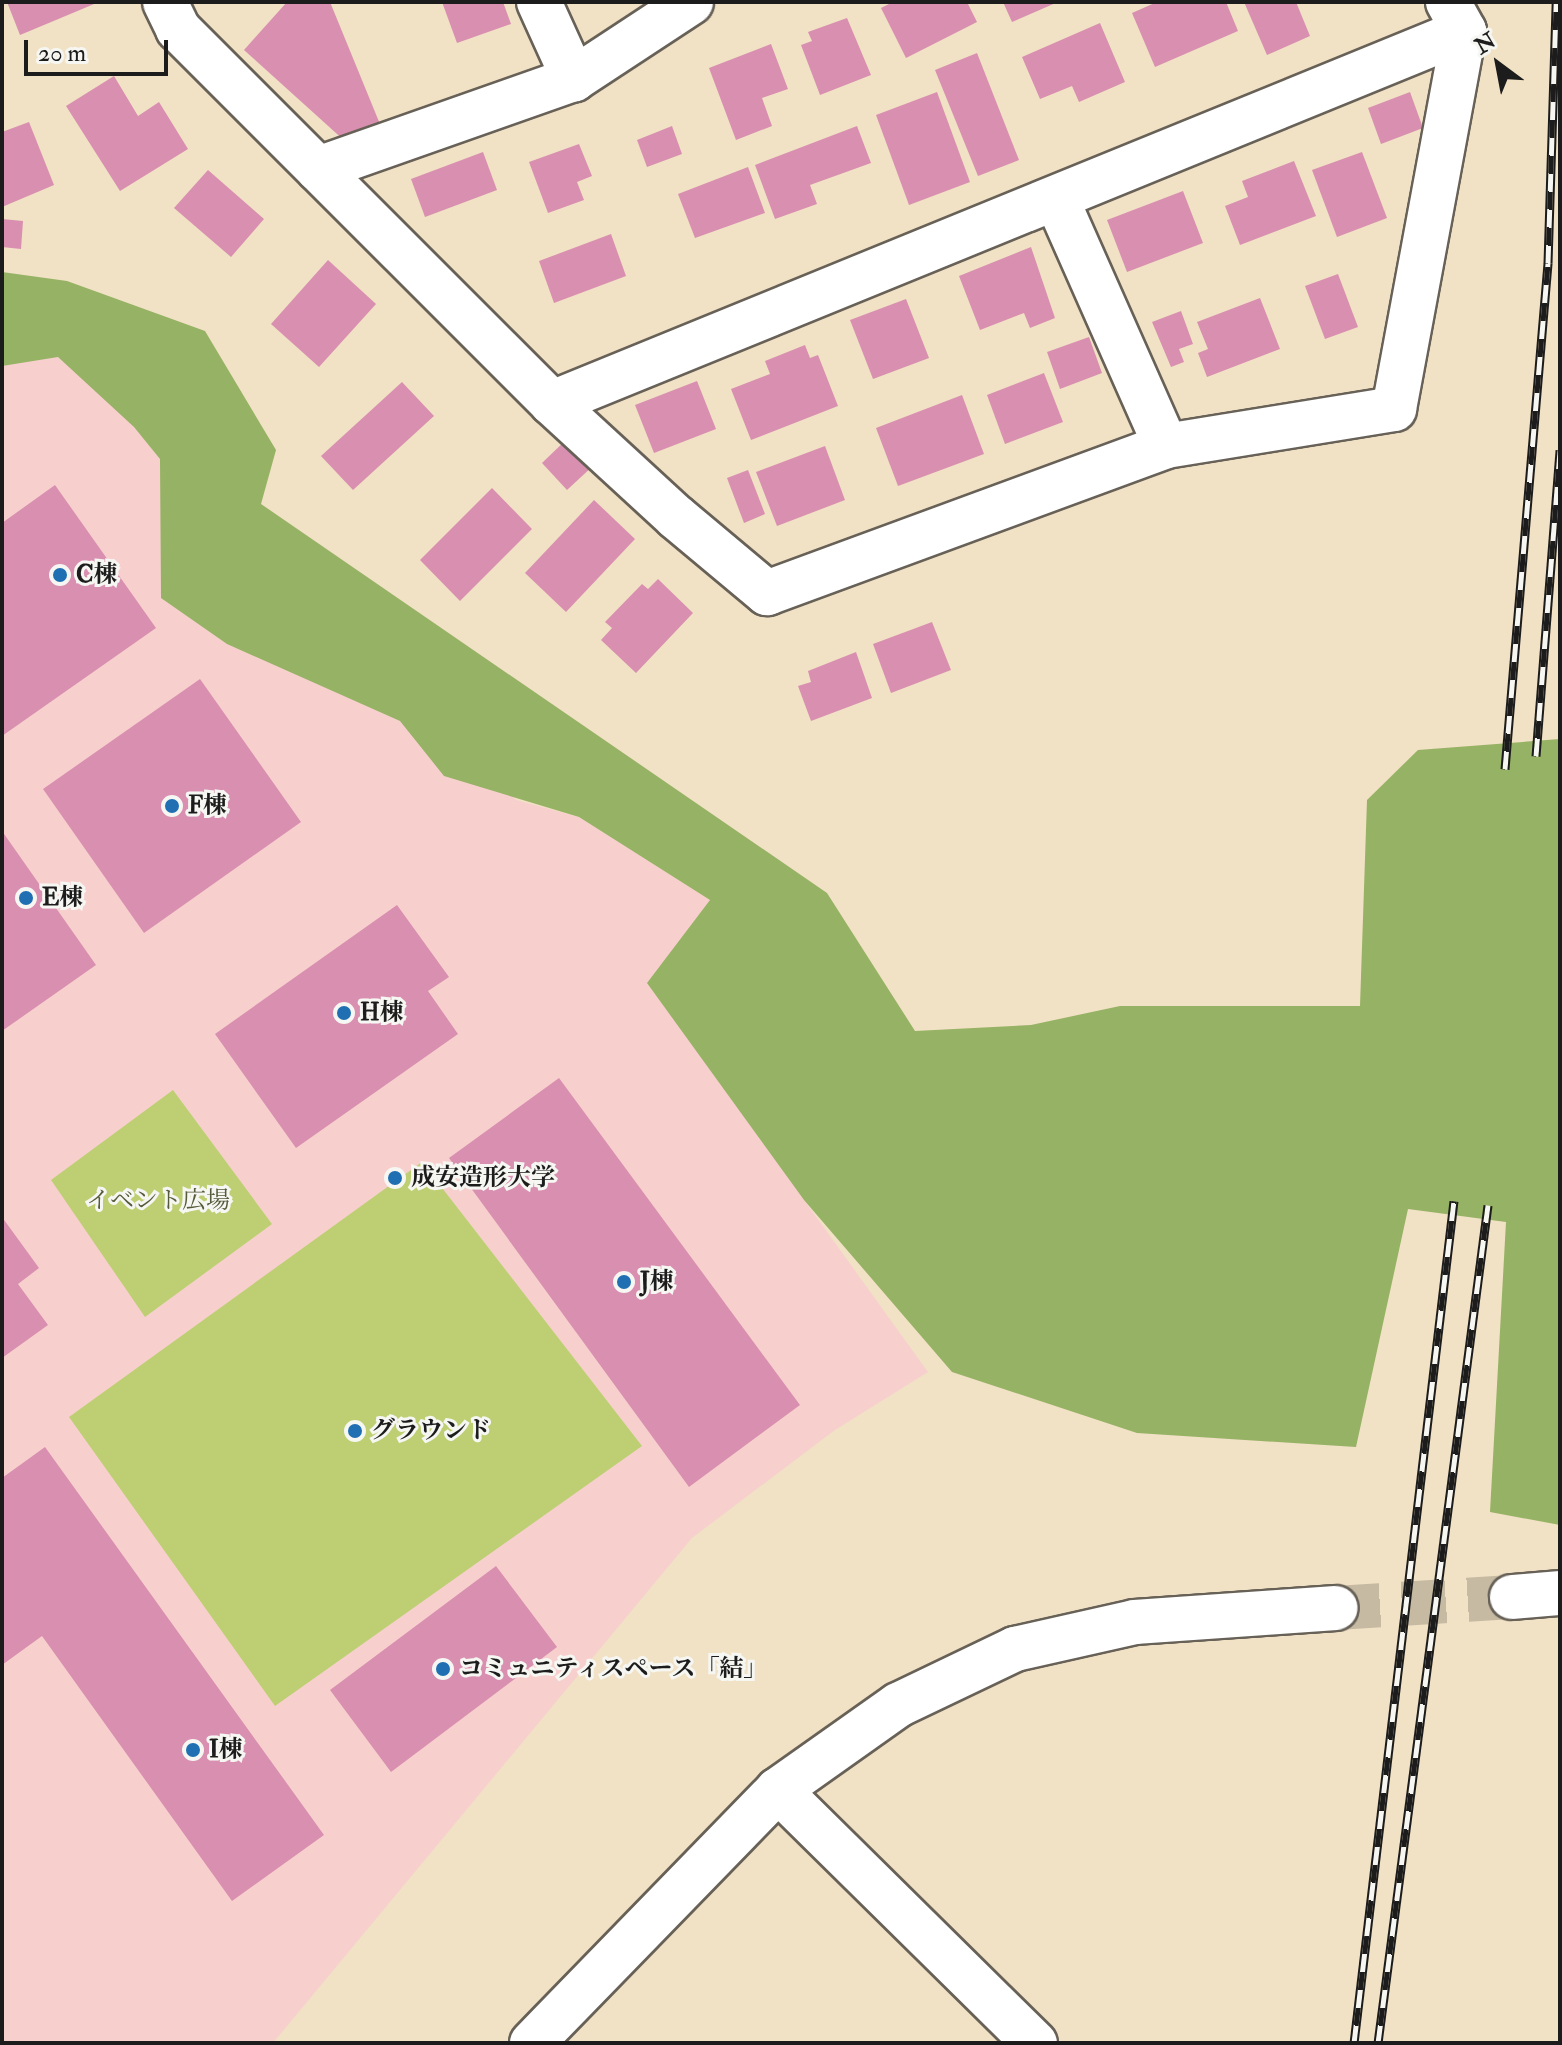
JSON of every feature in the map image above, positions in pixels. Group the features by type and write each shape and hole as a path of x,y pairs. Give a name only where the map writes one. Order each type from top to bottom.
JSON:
{"street":[{"path":"165,2 178,29 552,403 676,517 767,593 1166,446 1394,409 1456,16"},
{"path":"539,2 574,79"},
{"path":"318,169 574,79 691,2"},
{"path":"552,403 1056,198 1456,16"},
{"path":"1056,198 1166,446"},
{"path":"1512,1597 1560,1593"},
{"path":"532,2043 778,1790 898,1705 1015,1649 1135,1622 1336,1608"},
{"path":"778,1790 1035,2043"}],"shaded area":[{"name":"成安造形大学","path":"2,343 76,347 516,800 579,817 710,900 648,983 928,1372 835,1430 692,1538 273,2043 2,2043"}],"green space":[{"path":"2,272 67,281 205,331 276,450 261,504 827,893 915,1031 1031,1025 1120,1006 1360,1006 1367,800 1418,750 1560,739 1560,1525 1490,1512 1506,1222 1408,1209 1356,1447 1137,1433 952,1372 804,1200 647,983 710,900 579,817 444,776 400,721 227,644 161,598 160,459 134,427 58,357 2,366"},
{"name":"イベント広場","path":"173,1090 272,1224 145,1317 51,1180"},
{"name":"グラウンド","path":"422,1162 642,1446 275,1706 69,1417"}],"building":[{"path":"7,2 99,2 20,35"},
{"path":"287,2 330,2 382,129 347,143 244,50"},
{"path":"442,2 503,2 511,24 457,43"},
{"path":"893,2 967,2 977,22 906,58 881,8"},
{"path":"1003,2 1058,2 1012,22"},
{"path":"1157,2 1226,2 1238,31 1155,67 1132,13"},
{"path":"1244,2 1296,2 1310,36 1267,55"},
{"path":"847,18 871,75 820,95 801,45 812,41 808,32"},
{"path":"1100,23 1125,82 1079,102 1072,86 1040,99 1022,57"},
{"path":"771,44 788,89 762,98 772,126 736,140 709,68"},
{"path":"977,53 1019,160 978,176 935,70"},
{"path":"114,76 138,116 159,102 188,149 120,191 66,106"},
{"path":"937,92 970,182 909,205 876,115"},
{"path":"1410,92 1423,128 1381,144 1368,108"},
{"path":"29,122 54,185 2,207 2,132"},
{"path":"672,126 682,154 647,167 637,140"},
{"path":"857,126 871,163 810,185 817,204 775,219 755,165"},
{"path":"579,144 592,176 577,182 584,200 548,213 529,162"},
{"path":"483,152 497,190 425,217 411,179"},
{"path":"1362,152 1387,218 1337,237 1312,170"},
{"path":"1294,161 1316,216 1240,245 1225,206 1248,197 1242,181"},
{"path":"748,167 765,213 695,238 678,194"},
{"path":"208,170 264,219 231,257 174,208"},
{"path":"1183,191 1203,243 1127,272 1107,220"},
{"path":"2,219 23,221 21,249 2,247"},
{"path":"611,234 626,276 554,303 539,261"},
{"path":"1031,247 1055,318 1030,328 1024,313 980,330 959,276"},
{"path":"328,260 376,304 319,367 271,324"},
{"path":"1338,274 1358,327 1325,339 1305,286"},
{"path":"1260,298 1280,349 1207,377 1198,353 1208,349 1197,322"},
{"path":"906,299 929,358 873,379 850,320"},
{"path":"1181,311 1193,344 1179,349 1184,362 1171,367 1152,322"},
{"path":"1089,337 1102,373 1060,389 1047,352"},
{"path":"805,345 810,358 818,355 838,406 751,440 731,389 770,374 765,361"},
{"path":"1044,373 1063,422 1005,444 987,395"},
{"path":"697,381 716,429 654,453 635,405"},
{"path":"402,382 434,416 353,490 321,456"},
{"path":"962,395 984,454 898,486 876,428"},
{"path":"568,438 594,465 567,490 542,463"},
{"path":"825,446 845,500 777,526 756,472"},
{"path":"748,470 765,514 744,523 727,478"},
{"name":"C棟","path":"55,485 156,628 2,736 2,523"},
{"path":"492,488 532,529 460,601 420,560"},
{"path":"594,500 635,539 566,612 525,573"},
{"path":"658,579 693,613 636,673 601,640 612,628 605,622 642,584 648,589"},
{"path":"932,622 951,670 891,693 873,644"},
{"path":"856,652 872,698 811,721 798,686 811,682 808,671"},
{"name":"F棟","path":"200,679 301,822 144,933 43,789"},
{"name":"E棟","path":"2,831 96,965 2,1031"},
{"name":"H棟","path":"397,905 449,977 428,991 458,1034 296,1148 215,1034"},
{"name":"J棟","path":"559,1078 800,1405 689,1487 449,1158"},
{"path":"2,1217 39,1268 18,1284 48,1325 2,1358"},
{"name":"I棟","path":"45,1447 324,1835 232,1901 42,1636 2,1665 2,1478"},
{"name":"コミュニティスペース「結」","path":"496,1566 557,1647 391,1772 330,1690"}],"tunnel":[{"path":"1336,1608 1512,1597"}],"railway":[{"path":"1505,769 1548,263 1556,2"},
{"path":"1536,756 1560,450"},
{"path":"1354,2043 1454,1201"},
{"path":"1378,2043 1488,1205"}],"place":[{"name":"C棟","path":"60,575"},
{"name":"F棟","path":"172,806"},
{"name":"E棟","path":"26,898"},
{"name":"H棟","path":"344,1013"},
{"name":"成安造形大学","path":"395,1178"},
{"name":"J棟","path":"624,1282"},
{"name":"グラウンド","path":"355,1431"},
{"name":"コミュニティスペース「結」","path":"443,1669"},
{"name":"I棟","path":"193,1750"}]}
